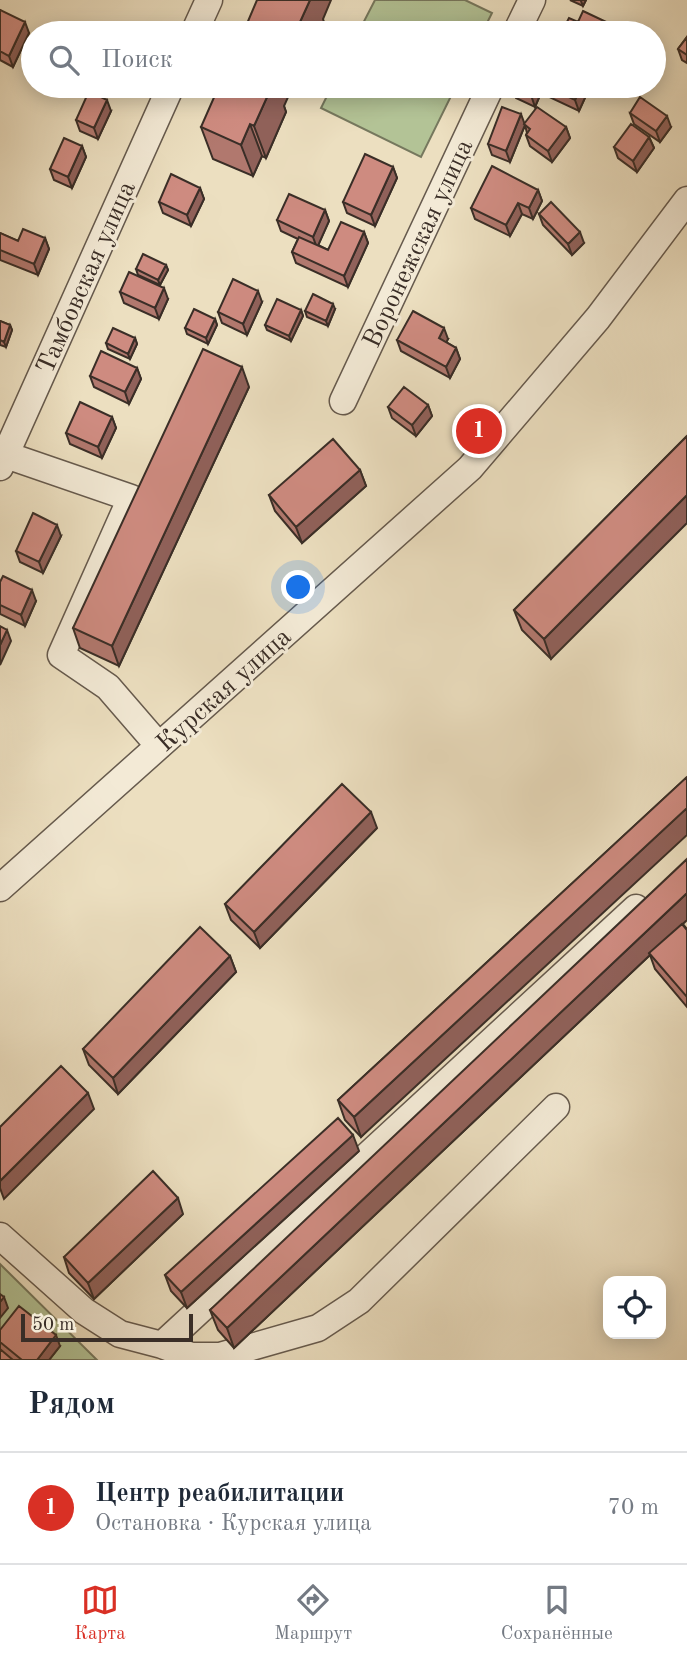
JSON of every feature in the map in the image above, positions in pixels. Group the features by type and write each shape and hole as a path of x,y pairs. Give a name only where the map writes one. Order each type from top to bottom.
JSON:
{"street":[{"path":"199,21 209,0"},
{"path":"522,21 532,0"},
{"name":"Тамбовская улица","path":"3,461 166,98"},
{"name":"Воронежская улица","path":"343,401 485,98"},
{"name":"Курская улица","path":"0,888 470,468 598,318 687,200"},
{"path":"3,461 131,498 61,655 108,687 159,746"},
{"path":"162,1345 636,908"},
{"path":"0,1236 84,1311 120,1334 191,1356 220,1356 318,1328 359,1301 556,1107"}],"green space":[{"path":"375,0 465,0 492,13 488,21 364,21"},
{"path":"326,98 450,98 421,157 321,108"},
{"path":"0,1264 97,1360 0,1360"}],"building":[{"path":"257,0 310,0 300,21 248,21"},
{"path":"0,10 23,21 9,56 0,51"},
{"path":"583,11 604,21 578,21"},
{"path":"687,37 687,55 678,49"},
{"path":"86,98 107,100 94,128 76,120"},
{"path":"214,98 267,98 254,126 250,124 241,145 201,127"},
{"path":"641,98 667,116 656,131 630,113"},
{"path":"502,107 521,114 506,151 488,144"},
{"path":"537,107 566,127 548,151 526,135 530,129 524,124"},
{"path":"631,124 649,137 633,161 614,147"},
{"path":"64,138 82,146 68,177 50,169"},
{"path":"365,154 393,167 371,215 343,202"},
{"path":"492,166 538,190 529,208 518,203 506,225 471,208"},
{"path":"171,174 200,188 187,215 159,202"},
{"path":"289,194 325,210 313,237 277,220"},
{"path":"551,202 580,232 568,244 539,214"},
{"path":"341,222 364,232 344,276 292,252 299,237 328,250"},
{"path":"23,229 45,238 34,264 0,250 0,233 18,241"},
{"path":"143,254 166,265 158,280 136,269"},
{"path":"129,272 164,288 155,308 120,292"},
{"path":"233,279 258,291 243,324 218,312"},
{"path":"313,294 333,304 326,321 305,311"},
{"path":"277,299 301,310 289,336 265,325"},
{"path":"194,309 215,319 206,338 185,328"},
{"path":"413,311 444,328 439,338 456,348 446,367 397,340"},
{"path":"0,321 10,325 4,342 0,340"},
{"path":"113,328 135,338 128,354 106,343"},
{"path":"203,349 242,367 112,646 73,628"},
{"path":"101,351 137,368 125,392 90,376"},
{"path":"404,387 428,405 412,425 388,407"},
{"path":"80,402 112,417 98,447 66,433"},
{"path":"687,436 687,495 544,639 514,610"},
{"path":"333,439 360,470 296,527 269,495"},
{"path":"33,513 57,525 39,562 16,551"},
{"path":"3,576 32,590 21,615 0,605 0,582"},
{"path":"0,626 7,630 0,645"},
{"path":"687,777 687,808 354,1117 338,1100"},
{"path":"342,784 371,812 254,932 225,904"},
{"path":"687,859 687,893 227,1328 210,1310"},
{"path":"682,924 687,930 687,997 649,953"},
{"path":"200,927 230,956 113,1078 83,1049"},
{"path":"61,1066 88,1093 0,1181 0,1127"},
{"path":"338,1118 353,1135 181,1292 165,1275"},
{"path":"153,1171 178,1198 88,1283 64,1257"},
{"path":"19,1306 56,1335 37,1360 22,1360 0,1342 0,1330"},
{"path":"0,1349 13,1360 0,1360"}],"place":[{"name":"Центр реабилитации","path":"479,431"}]}
